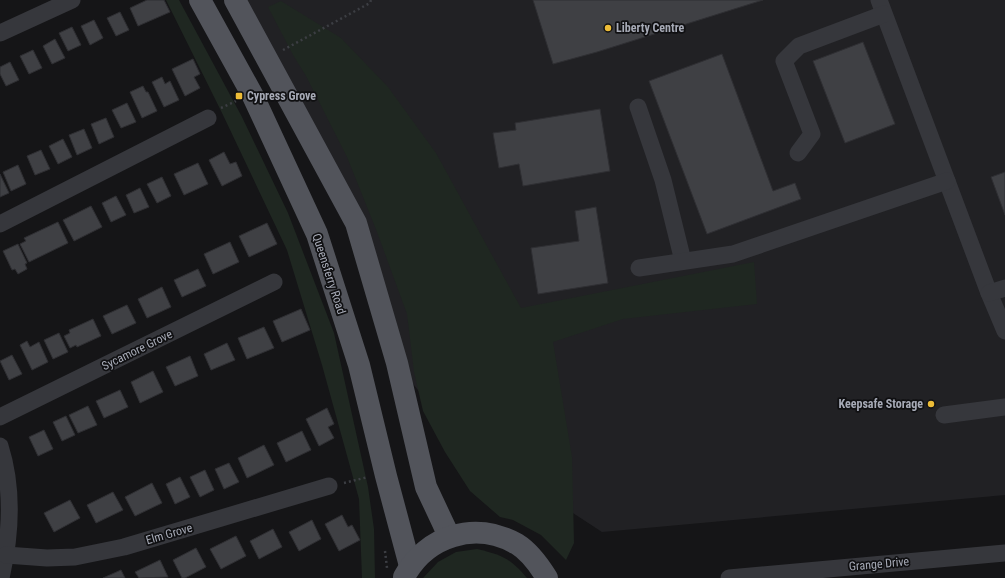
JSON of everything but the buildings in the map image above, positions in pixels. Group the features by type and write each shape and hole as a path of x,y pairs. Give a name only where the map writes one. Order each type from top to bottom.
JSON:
{"main road":[{"name":"Queensferry Road","path":"200,0 253,96 317,234 359,365 389,489 400,570"},
{"path":"235,0 356,222 397,363 426,487 449,536"},
{"path":"400,570 427,548 449,536 472,532 496,535 517,544 535,560 547,578"}],"street":[{"path":"0,33 72,0"},
{"path":"798,153 812,134 784,60 799,46 882,7 989,293 1005,331"},
{"path":"638,107 663,180 683,261"},
{"path":"0,224 208,118"},
{"path":"639,268 733,254 947,182"},
{"name":"Sycamore Grove","path":"0,417 274,282"},
{"path":"989,293 1005,288"},
{"path":"944,415 1005,407"},
{"path":"0,446 8,482 10,512 6,555 1,578"},
{"name":"Elm Grove","path":"6,555 47,558 75,558 124,547 329,486"},
{"name":"Grange Drive","path":"729,578 774,576 1005,553"}],"path":[{"path":"289,47 370,3 371,0"},
{"path":"329,486 373,476"},
{"path":"385,550 400,570"}],"shaded area":[{"path":"166,0 179,0 242,117 288,213 334,333 368,487 374,529 375,578 362,578 359,499 322,365 287,250 223,115"},
{"path":"235,0 1005,0 1005,495 602,532 550,498 481,472 397,363 356,223"},
{"path":"281,1 341,38 388,87 436,153 521,308 754,262 757,304 623,319 553,342 572,457 574,543 566,560 541,535 513,520 500,517 470,491 445,452 423,411 414,372 407,314 377,232 347,157 306,76 293,55 268,7"},
{"path":"477,549 505,558 516,566 527,578 423,578 438,562 456,552"}],"place":[{"name":"Liberty Centre","path":"608,28"},
{"name":"Cypress Grove","path":"239,96"},
{"name":"Keepsafe Storage","path":"931,404"}]}
